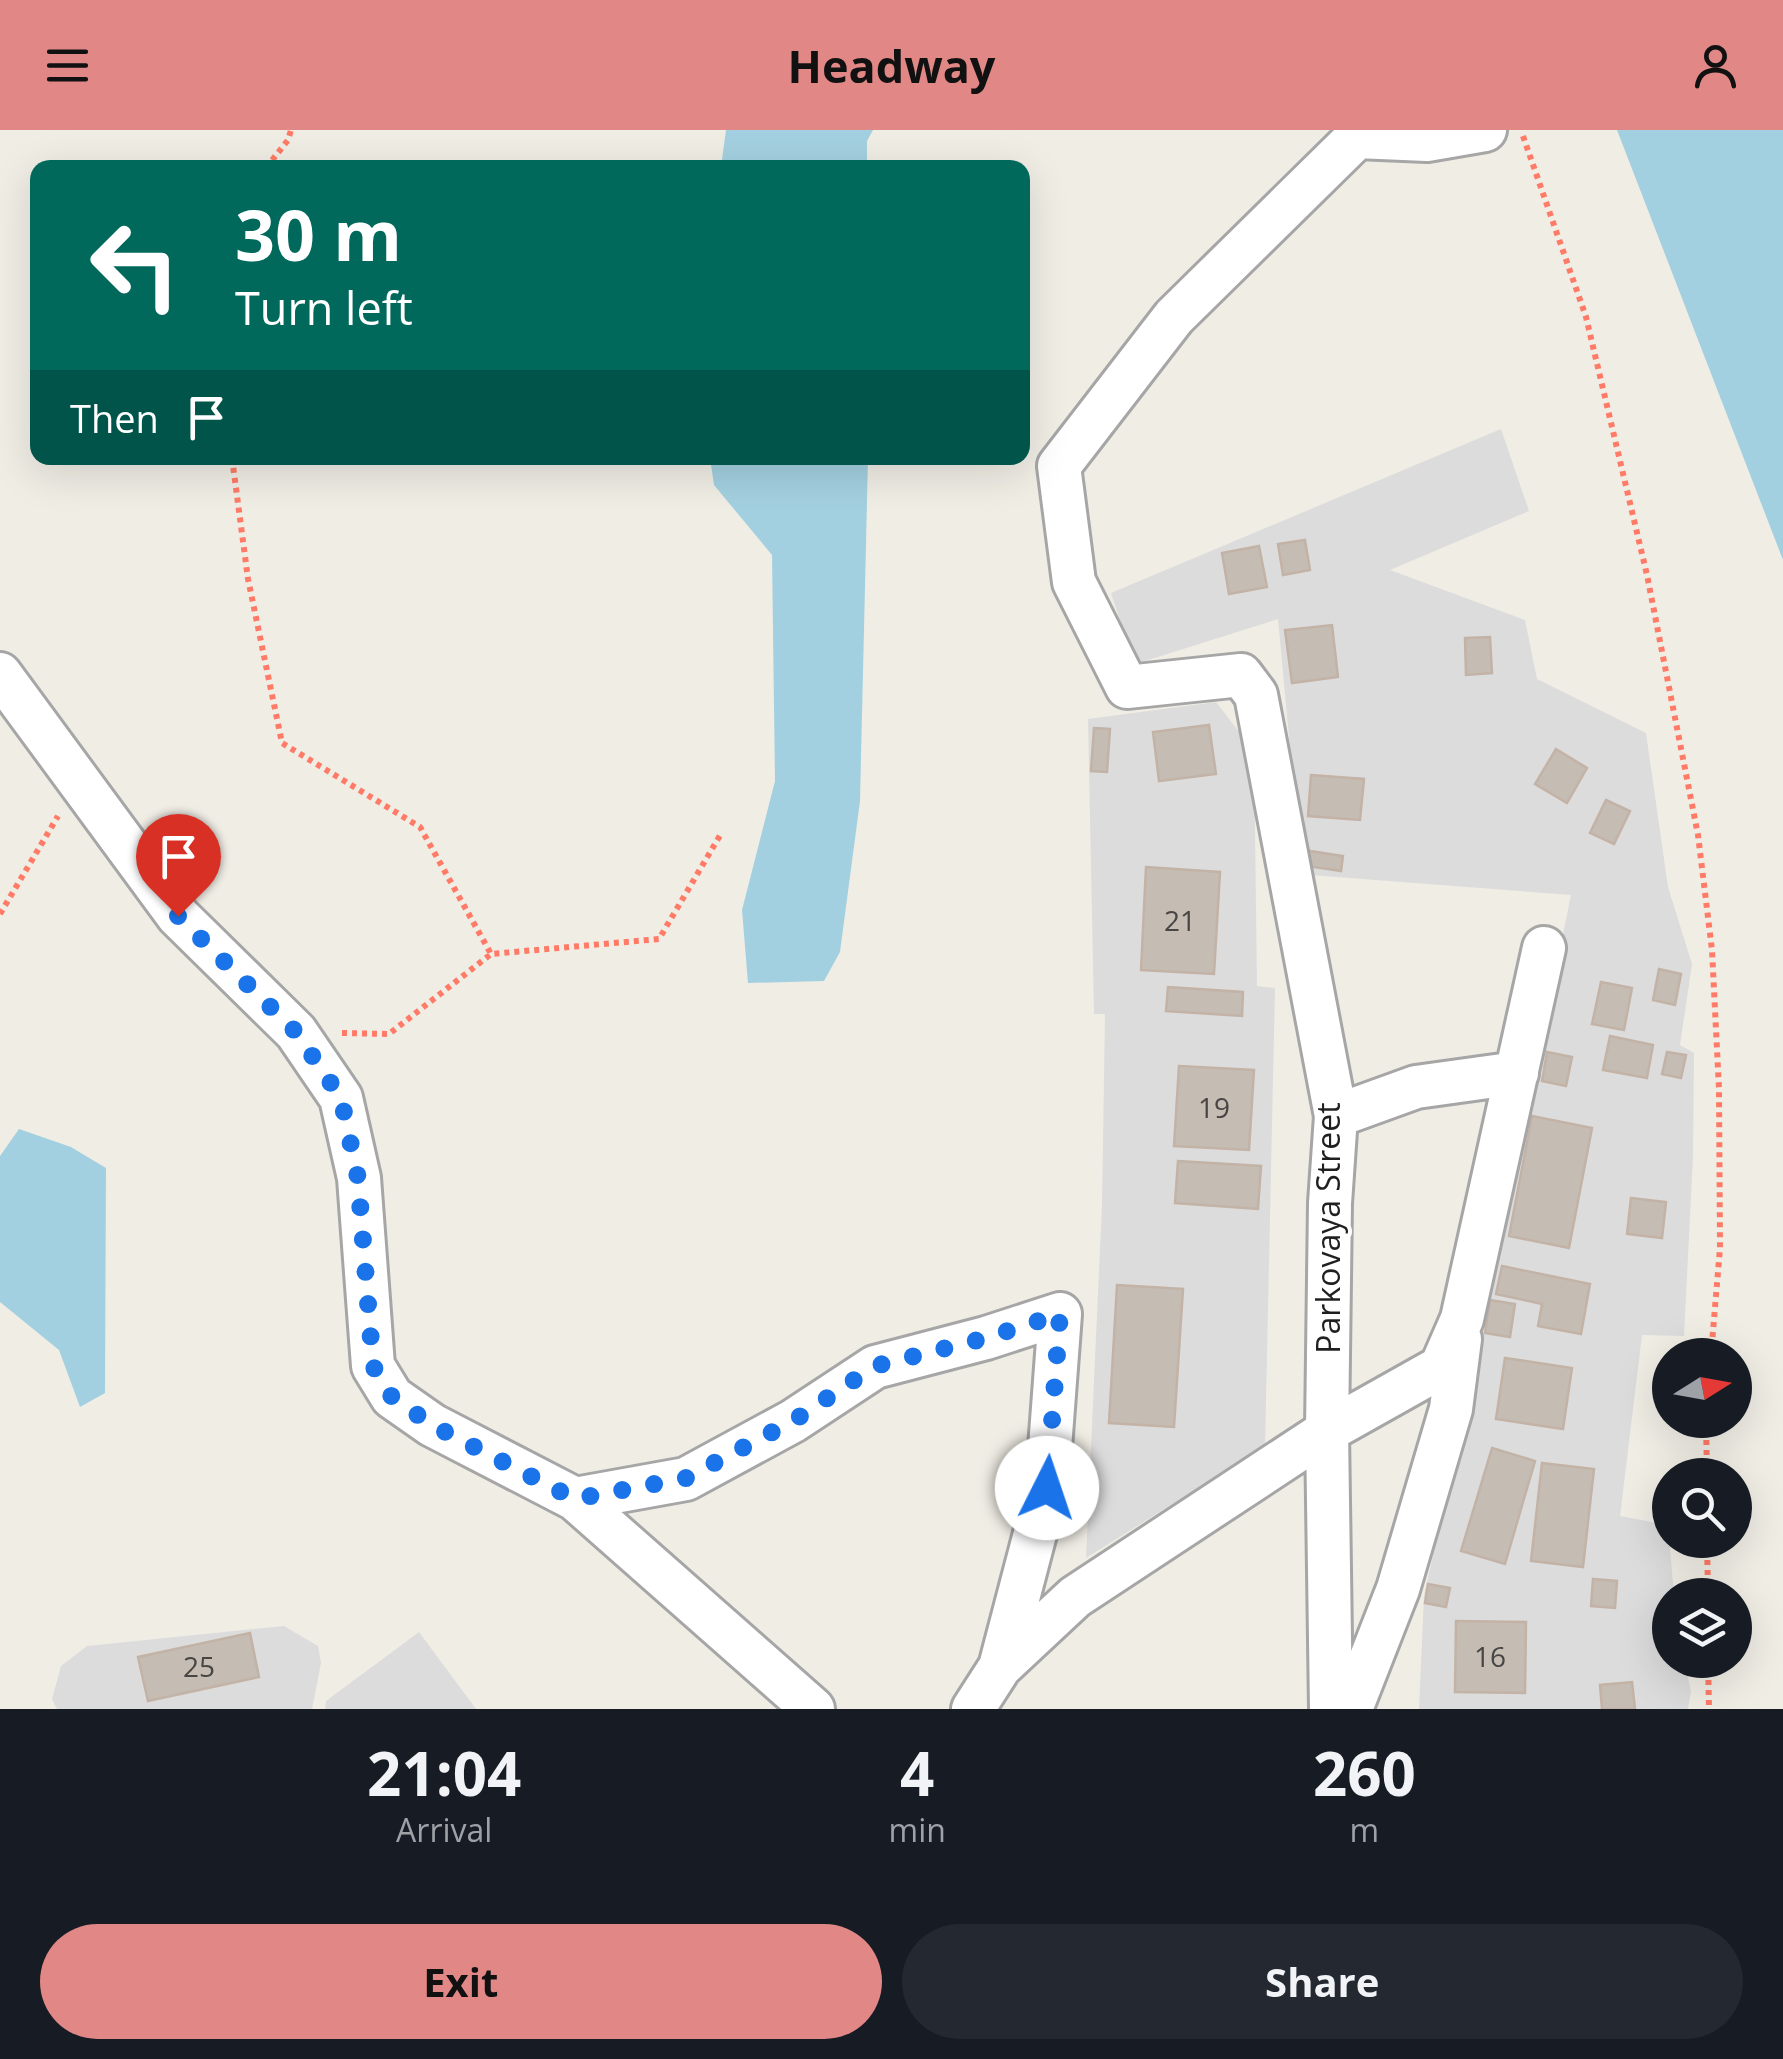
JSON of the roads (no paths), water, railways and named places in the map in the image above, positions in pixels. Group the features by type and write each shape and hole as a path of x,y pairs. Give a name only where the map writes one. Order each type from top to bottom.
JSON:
{"street":[{"name":"Parkovaya Street","path":"1331,1709 1327,1431 1330,1202 1336,1116 1256,695 1242,675 1126,687 1074,582 1059,466 1174,317 1357,137 1427,140 1485,130"},
{"path":"0,674 178,916 296,1032 341,1098 358,1178 373,1366 392,1397 432,1425 575,1499 813,1709"},
{"path":"1351,1709 1398,1589 1452,1409 1462,1319 1544,948"},
{"path":"1336,1116 1416,1088 1517,1073"},
{"path":"575,1499 686,1478 793,1421 875,1366 986,1338 1060,1314 1047,1488 1000,1667"},
{"path":"973,1709 1000,1667 1076,1597 1327,1431 1441,1367 1462,1319"}],"water":[{"path":"726,130 873,130 867,141 867,160 722,160"},
{"path":"1617,130 1783,130 1783,560"},
{"path":"711,465 868,465 860,801 840,952 824,981 748,983 742,910 775,781 772,555 714,485"},
{"path":"19,1129 71,1147 106,1168 105,1393 80,1407 59,1350 0,1302 0,1156"}]}
